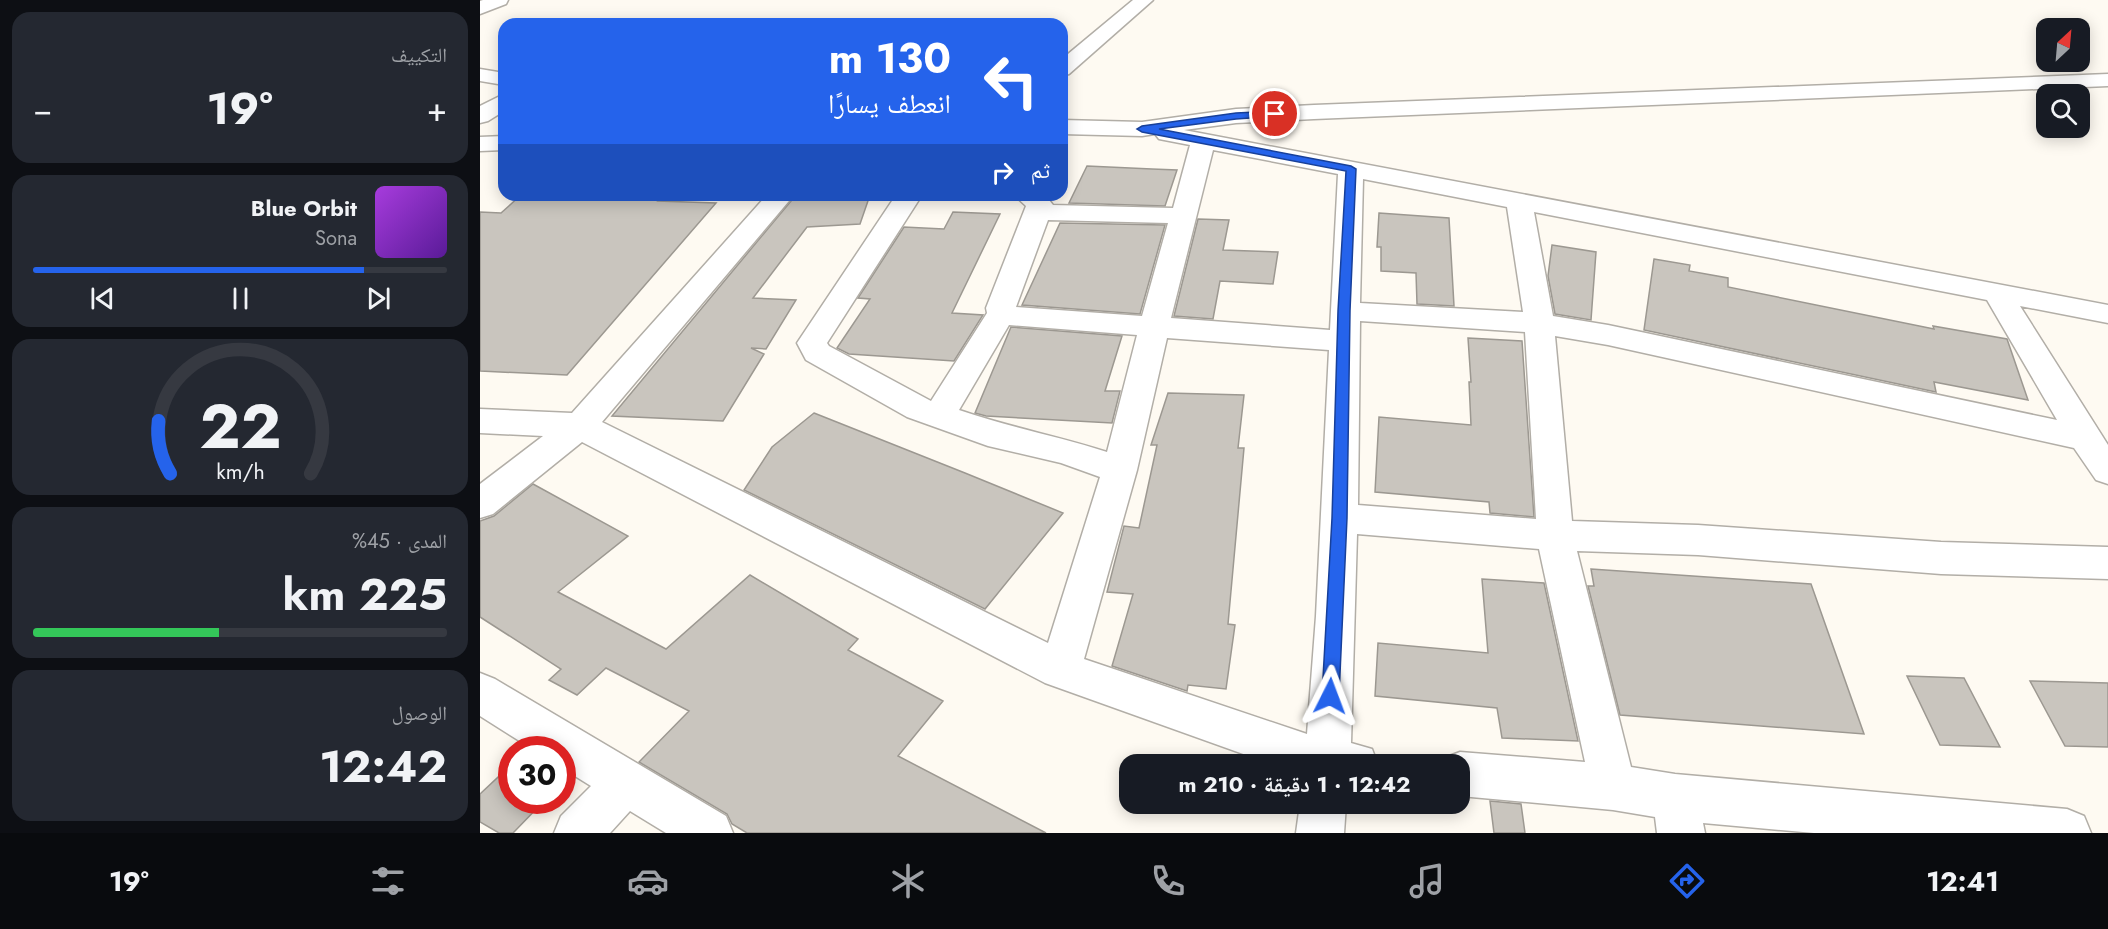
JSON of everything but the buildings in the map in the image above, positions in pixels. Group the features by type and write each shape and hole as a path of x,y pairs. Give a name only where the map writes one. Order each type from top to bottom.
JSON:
{"street":[{"path":"480,8 499,0"},
{"path":"1068,65 1144,0"},
{"path":"480,75 498,78"},
{"path":"1068,127 1142,129 1236,116 1314,112 2108,80"},
{"path":"480,116 498,105"},
{"path":"1142,129 2108,314"},
{"path":"1060,670 1120,470 1203,141"},
{"path":"480,144 498,143"},
{"path":"1334,754 1343,326 1351,169"},
{"path":"1519,200 1539,323 1555,535 1613,788"},
{"path":"480,504 580,426 776,201"},
{"path":"905,201 812,343 817,353 919,409 1000,437 1065,451 1120,470"},
{"path":"939,416 1002,313 1001,308 1033,203 1184,216"},
{"path":"1998,294 2085,438 2108,471"},
{"path":"1002,313 1010,316 1154,328 1539,323 1608,335 2085,438"},
{"path":"480,421 580,426 1060,670 1280,754"},
{"path":"1340,518 1555,535 1698,540 1941,558 2108,563"},
{"path":"480,693 709,833"},
{"path":"1470,775 1613,788 1678,815 2067,833"},
{"path":"578,833 626,782"},
{"path":"1320,833 1324,814"}],"route":[{"path":"1275,114 1236,116 1142,129 1351,169 1344,311 1340,518 1330,696"}]}
